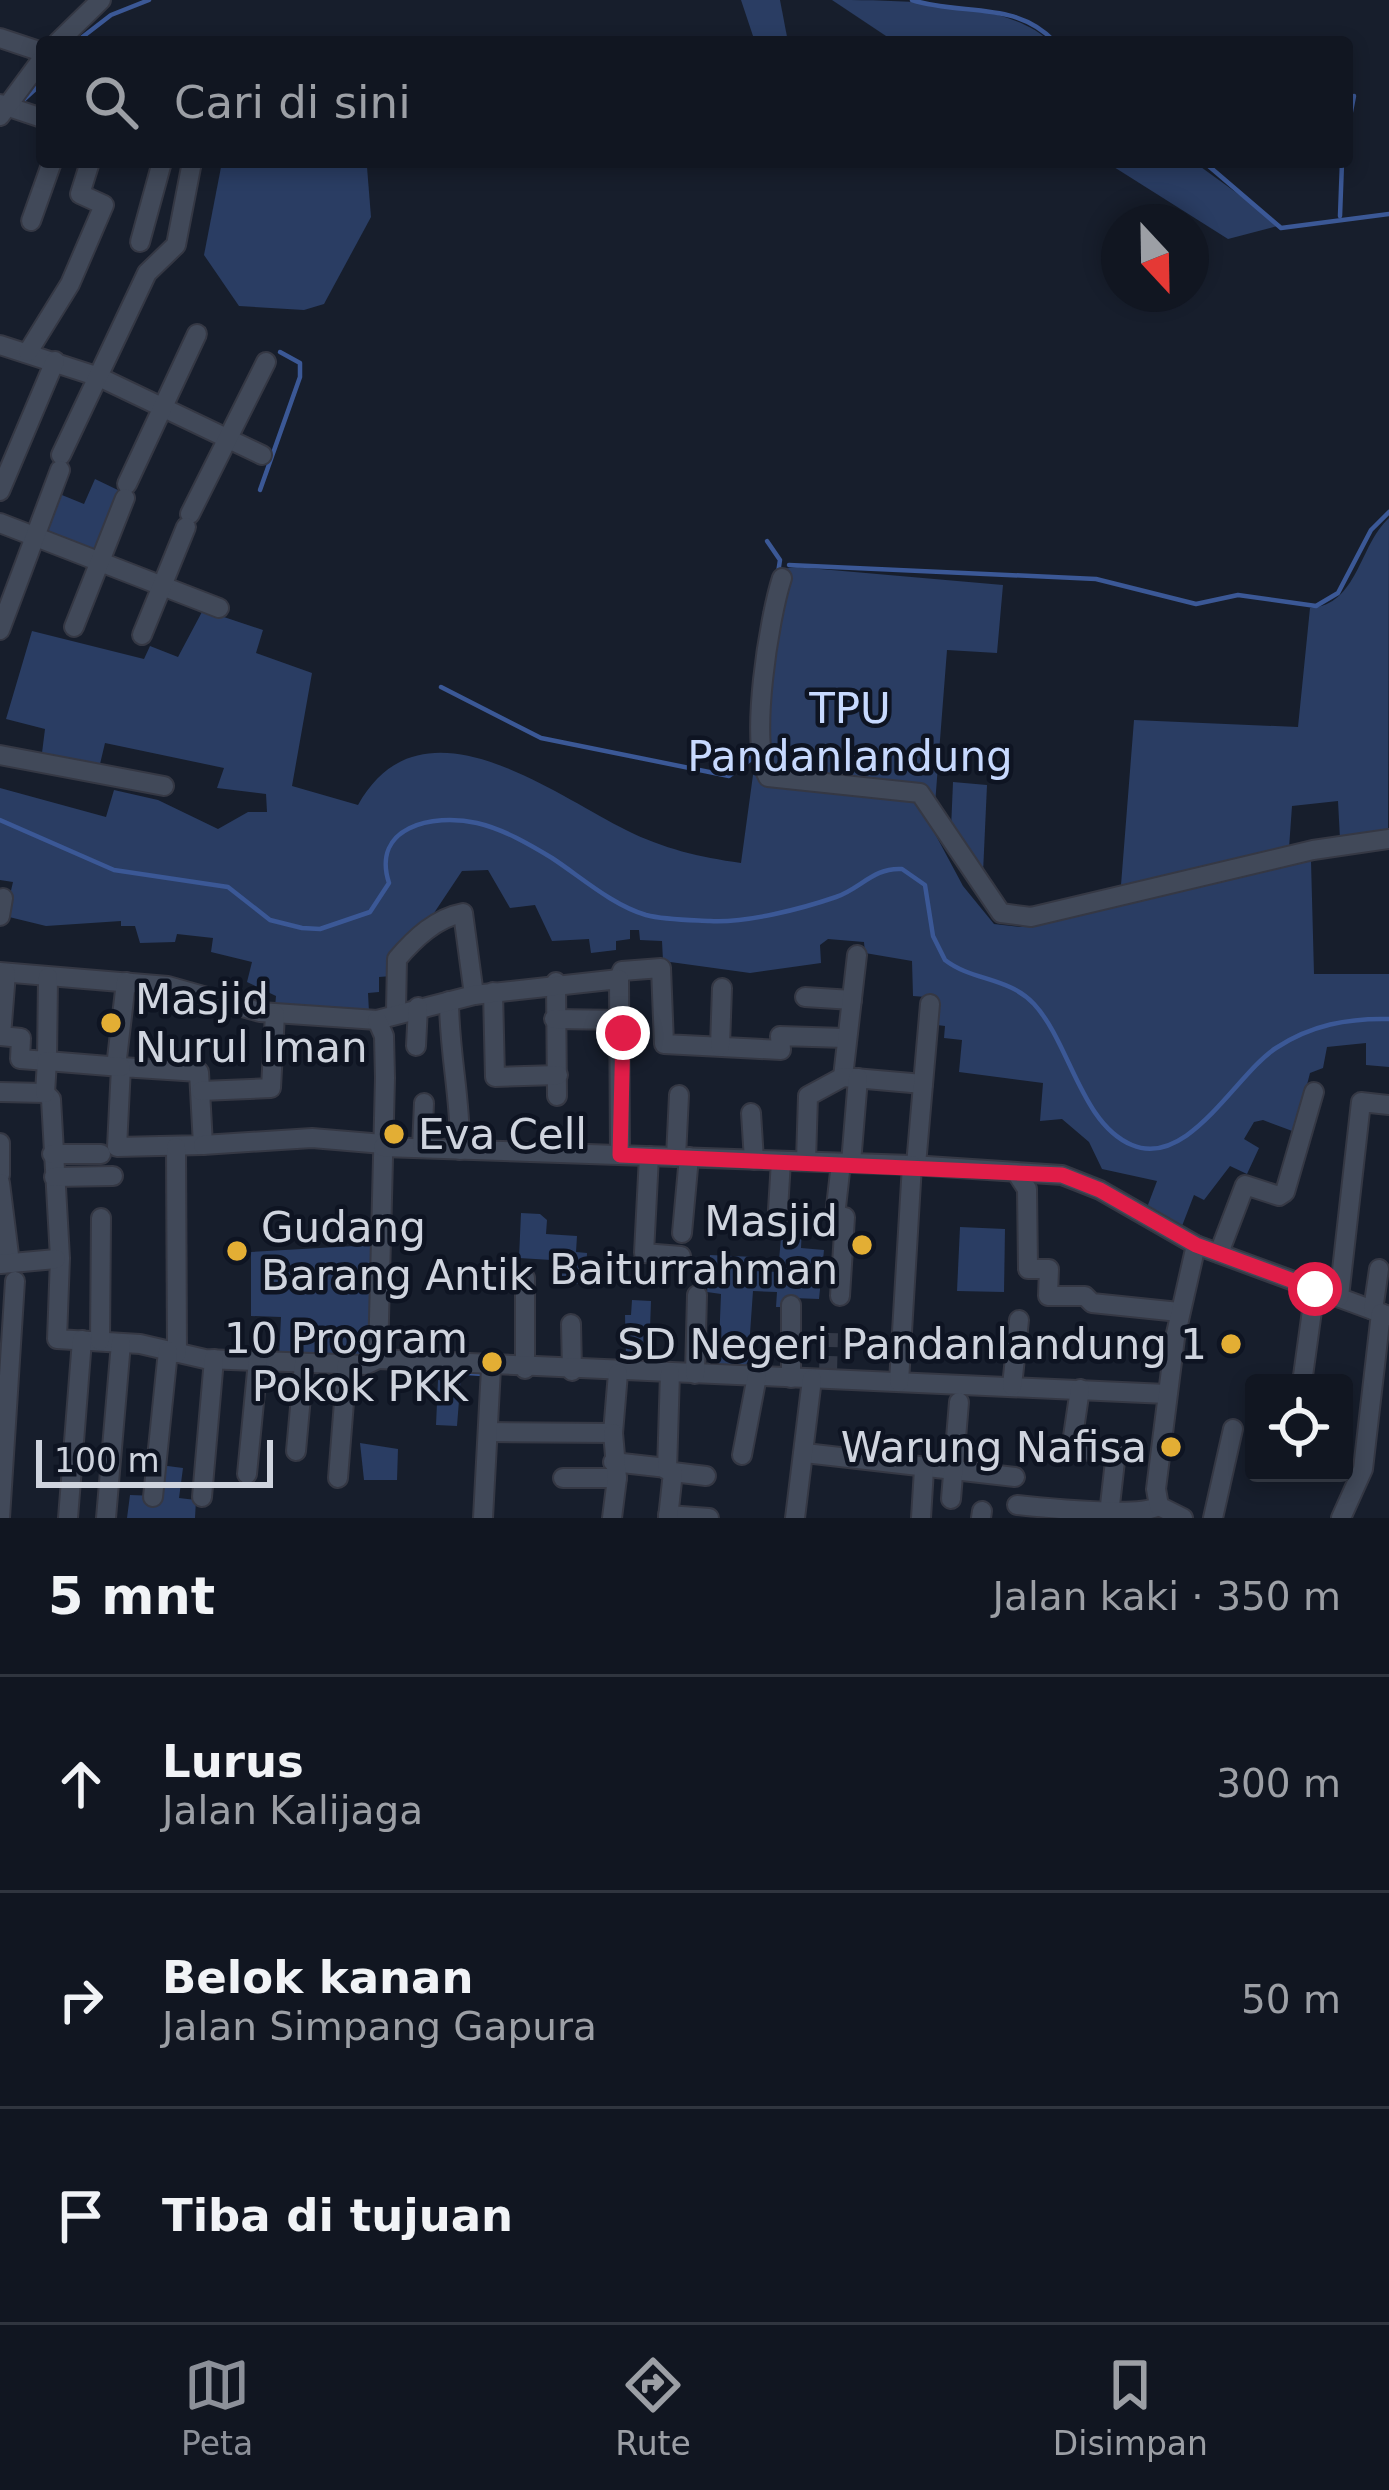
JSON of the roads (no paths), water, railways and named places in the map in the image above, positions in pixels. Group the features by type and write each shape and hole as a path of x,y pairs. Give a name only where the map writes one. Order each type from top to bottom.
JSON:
{"street":[{"path":"64,36 101,0"},
{"path":"0,38 36,53"},
{"path":"36,64 5,104 36,116"},
{"path":"31,221 50,168"},
{"path":"28,352 70,284 104,205 80,194 88,168"},
{"path":"140,242 160,168"},
{"path":"0,630 61,462 99,377 147,273 176,245 191,168"},
{"path":"74,627 126,491 197,334"},
{"path":"0,345 99,377 262,454"},
{"path":"0,491 55,361"},
{"path":"142,635 188,520 266,362"},
{"path":"0,523 219,608"},
{"path":"782,578 772,614 759,752 768,778 920,793 994,908 1008,915 1031,917 1313,850 1389,839"},
{"path":"0,755 164,786"},
{"path":"396,1011 397,958 433,924 463,913 483,994 495,1077 558,1076"},
{"path":"840,1296 845,1217 835,1216 846,1163 851,1078 845,1038 856,955"},
{"path":"620,1155 622,970 662,968 664,1044 781,1050 780,1036 794,1026 845,1038"},
{"path":"203,1145 196,1070 20,1059 21,1038 1,1036 3,973 190,990 274,1014 377,1020 396,1011 483,994 556,982 619,979"},
{"path":"45,1093 48,977"},
{"path":"127,982 117,1147 270,1141 914,1165 1077,1180 1196,1245 1381,1313"},
{"path":"556,982 557,1096"},
{"path":"720,1046 722,988"},
{"path":"806,997 852,1000"},
{"path":"449,1001 448,1058 461,1107 460,1150"},
{"path":"899,1382 930,1004"},
{"path":"416,1046 418,1007"},
{"path":"201,1091 271,1088 274,1014"},
{"path":"554,1018 623,1020"},
{"path":"377,1020 385,1042 378,1359"},
{"path":"806,1161 808,1096 851,1078 923,1084"},
{"path":"0,1092 45,1093 51,1099 58,1339 121,1342 210,1359 304,1364 378,1359 491,1368 899,1382 960,1393 1012,1386 1167,1394"},
{"path":"1219,1253 1247,1183 1279,1196 1285,1192 1314,1092"},
{"path":"679,1095 682,1233"},
{"path":"1339,1298 1361,1102 1389,1105"},
{"path":"422,1148 424,1103"},
{"path":"751,1113 754,1160"},
{"path":"0,1143 8,1269 0,1518"},
{"path":"153,1497 172,1352 176,1147"},
{"path":"52,1154 101,1154"},
{"path":"649,1156 644,1253 681,1256"},
{"path":"777,1226 781,1160"},
{"path":"1016,1172 1027,1190 1028,1269 1049,1270 1048,1296 1085,1296 1092,1303 1180,1312"},
{"path":"54,1177 113,1176"},
{"path":"68,1518 101,1218"},
{"path":"1159,1506 1167,1394 1196,1245"},
{"path":"8,1269 56,1259"},
{"path":"1341,1518 1363,1469 1381,1313 1379,1269"},
{"path":"525,1278 525,1369"},
{"path":"1303,1374 1315,1289"},
{"path":"695,1374 697,1295"},
{"path":"790,1305 791,1378"},
{"path":"1012,1386 1018,1321"},
{"path":"571,1324 572,1371"},
{"path":"106,1518 121,1342"},
{"path":"202,1497 210,1359"},
{"path":"247,1474 258,1361"},
{"path":"296,1450 304,1364"},
{"path":"338,1478 347,1364"},
{"path":"483,1518 491,1368"},
{"path":"612,1518 618,1372"},
{"path":"670,1373 668,1516 709,1518"},
{"path":"742,1455 757,1376"},
{"path":"795,1518 823,1378"},
{"path":"1080,1389 1071,1450 1116,1452 1097,1515"},
{"path":"951,1499 960,1393"},
{"path":"1214,1518 1233,1429"},
{"path":"488,1432 613,1432"},
{"path":"805,1453 1015,1477"},
{"path":"921,1518 924,1468"},
{"path":"563,1478 615,1470 670,1470 706,1476"},
{"path":"1017,1505 1097,1515 1147,1514 1159,1506"},
{"path":"1159,1506 1183,1518"}],"waterway":[{"path":"84,36 111,15 149,0"},
{"path":"912,0 1006,14 1048,36"},
{"path":"20,103 36,88"},
{"path":"1353,101 1354,96"},
{"path":"1211,168 1281,228 1389,214"},
{"path":"1340,216 1342,168"},
{"path":"260,490 300,377 300,363 280,352"},
{"path":"789,565 1096,579 1196,604 1238,595 1316,606 1338,593 1371,530 1389,512"},
{"path":"767,541 780,560 778,573"},
{"path":"765,612 771,588"},
{"path":"441,687 541,738 729,776 750,760 754,748"},
{"path":"0,820 114,870 228,887 270,920 320,929 370,912 389,883 386,864 397,837 409,828 442,820 477,823 506,833 621,905 669,919 725,921 774,914 836,897 883,871 902,869 925,885 933,936 945,960 1013,989 1034,1004 1100,1120 1132,1145 1153,1149 1192,1132 1261,1061 1289,1040 1330,1024 1389,1019"},
{"path":"401,1369 485,1374"}],"tunnel":[{"path":"828,1374 829,1333"}],"place":[{"name":"Masjid Nurul Iman","path":"111,1023"},
{"name":"Eva Cell","path":"394,1134"},
{"name":"Masjid Baiturrahman","path":"862,1245"},
{"name":"Gudang Barang Antik","path":"237,1251"},
{"name":"SD Negeri Pandanlandung 1","path":"1231,1344"},
{"name":"10 Program Pokok PKK","path":"492,1362"},
{"name":"Warung Nafisa","path":"1171,1447"}],"park label":[{"name":"TPU Pandanlandung","path":"850,732"}]}
